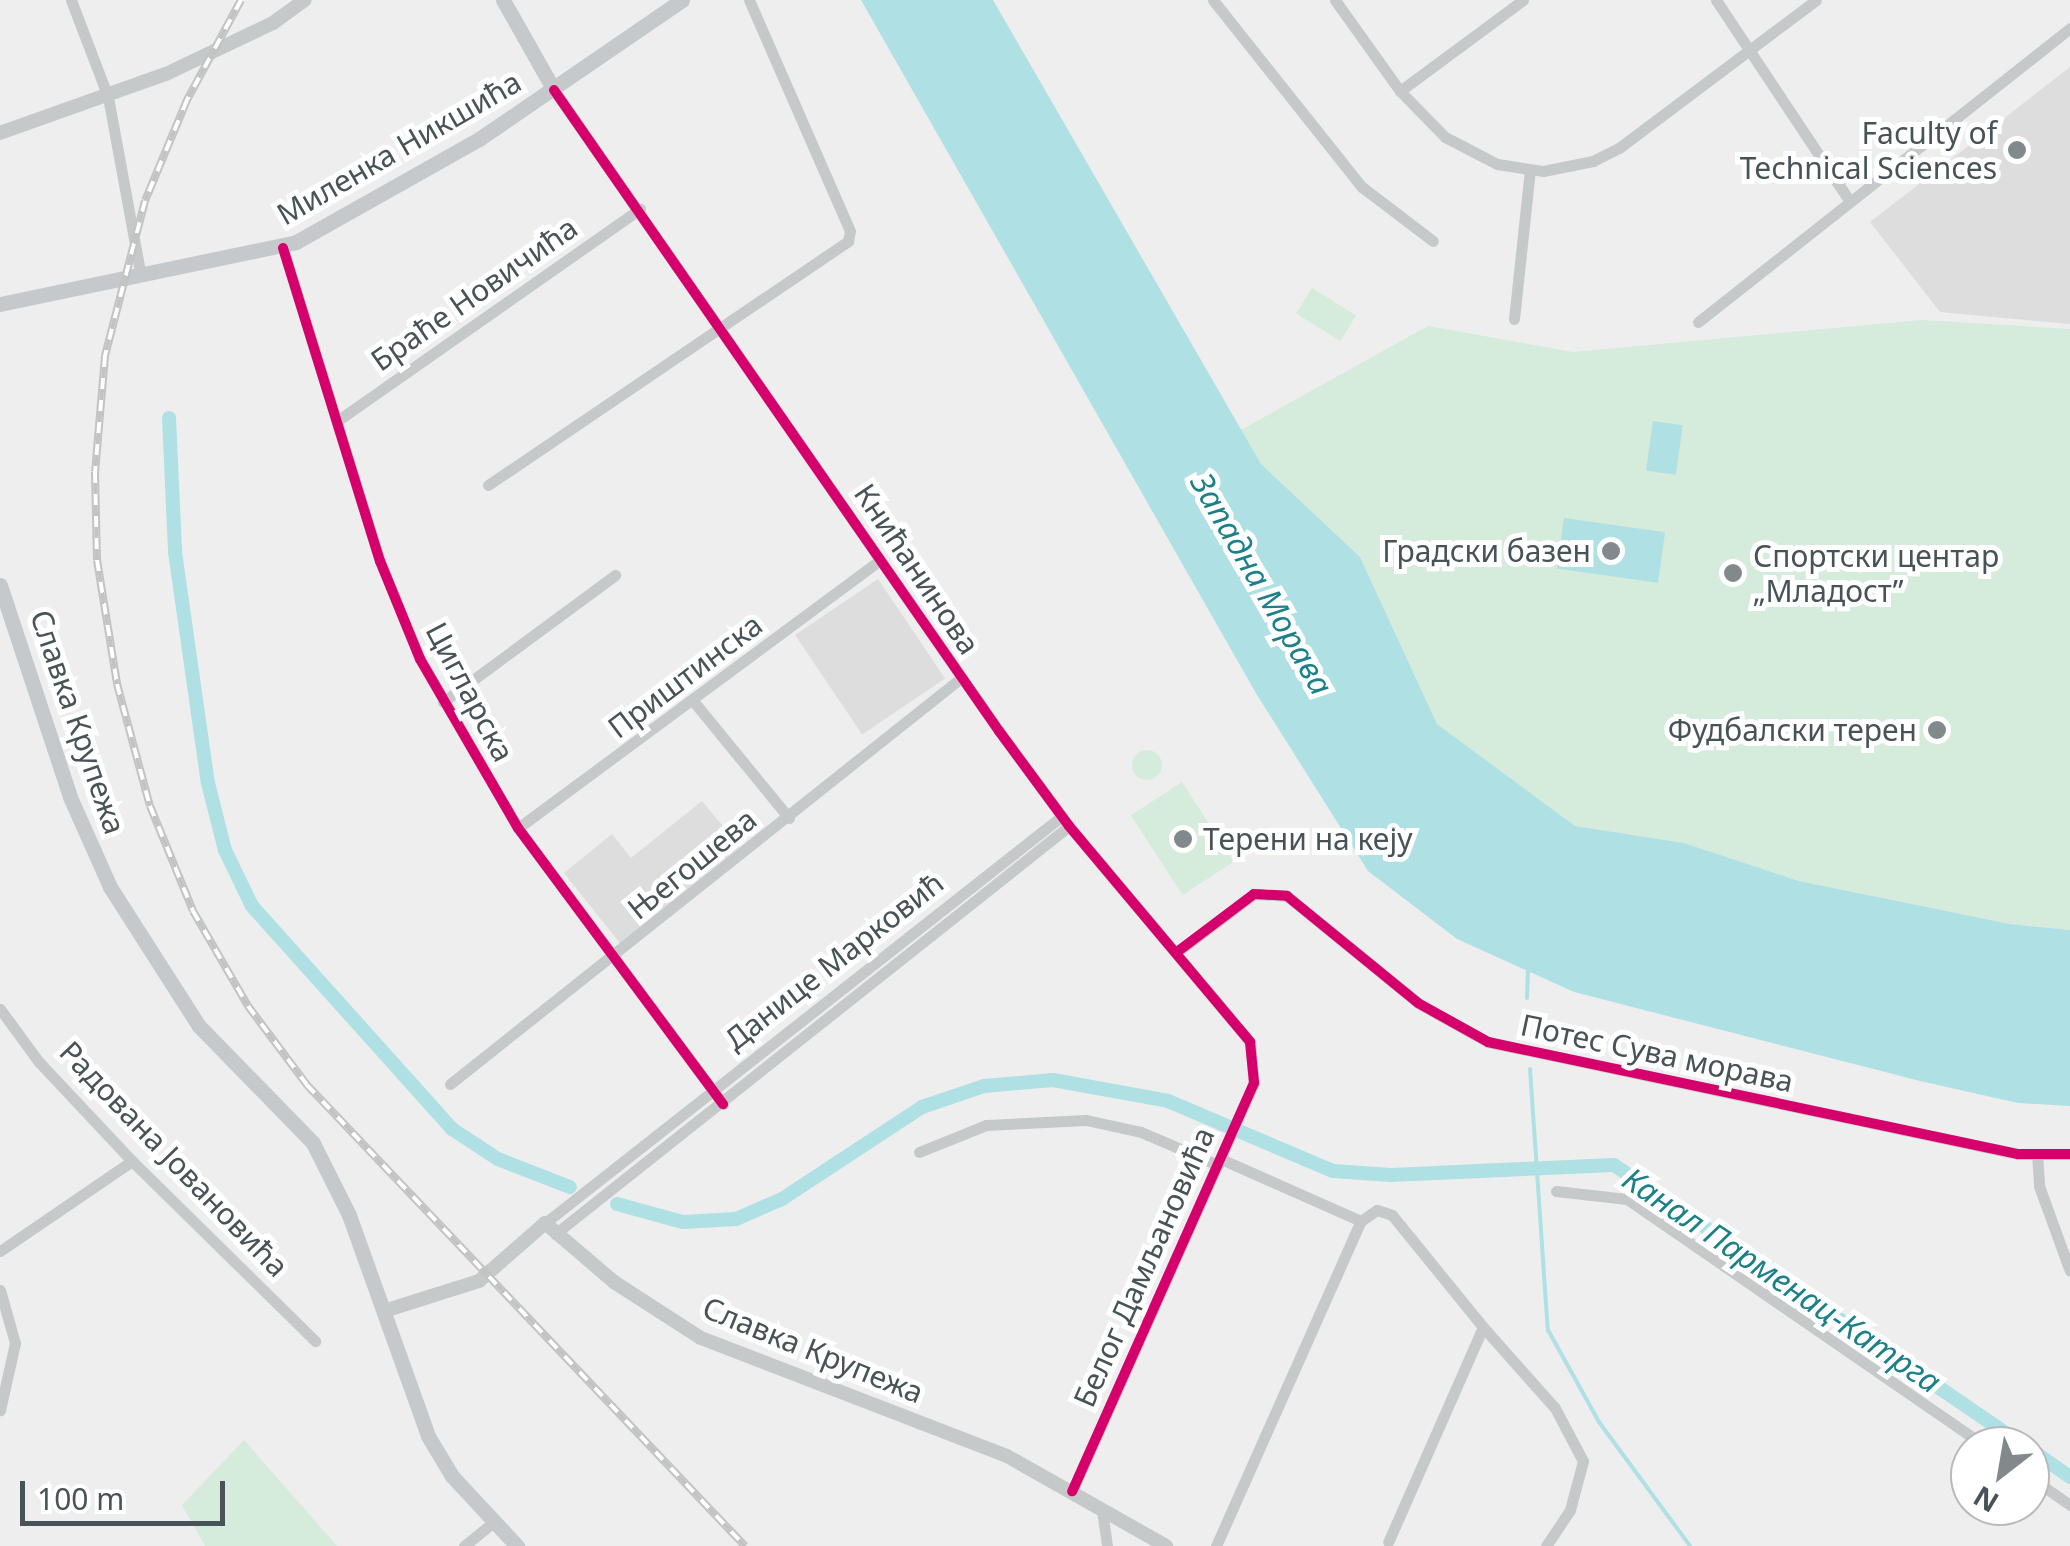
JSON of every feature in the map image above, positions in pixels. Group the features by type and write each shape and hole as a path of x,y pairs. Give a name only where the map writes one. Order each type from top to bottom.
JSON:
{"main road":[{"path":"504,0 554,90"},
{"name":"Миленка Никшића","path":"0,304 282,248 396,188 554,90 682,0"},
{"name":"Славка Крупежа","path":"0,585 70,797 110,886 199,1026 308,1135 339,1192 384,1311"},
{"path":"384,1311 435,1450 517,1546"}],"street":[{"path":"71,0 108,97 141,276"},
{"path":"0,133 108,97 273,23 305,0"},
{"path":"488,485 841,248 850,231 749,0"},
{"path":"1213,0 1362,187 1433,241"},
{"path":"1335,0 1421,117 1472,154 1530,170 1568,168 1619,148 1816,0"},
{"path":"1400,91 1524,0"},
{"path":"1716,0 1849,200"},
{"path":"1698,322 2070,28"},
{"name":"Книћанинова","path":"554,90 722,326 961,678 1065,821 1250,1042 1256,1061"},
{"path":"1514,319 1530,170"},
{"name":"Браће Новичића","path":"337,420 640,209"},
{"name":"Цигларска","path":"282,248 380,561 443,702 518,828 612,961 723,1104"},
{"name":"Приштинска","path":"518,828 694,702 880,560"},
{"path":"443,702 616,576"},
{"name":"Његошева","path":"450,1084 612,961 961,678"},
{"path":"694,702 789,818"},
{"name":"Данице Марковић","path":"550,1228 710,1089 1065,821"},
{"name":"Данице Марковић","path":"550,1228 723,1104 1065,821"},
{"name":"Потес Сува морава","path":"1178,952 1254,894 1287,896 1418,1003 1488,1042 2037,1154 2070,1154"},
{"name":"Радована Јовановића","path":"0,1008 39,1062 132,1161 316,1342"},
{"name":"Белог Дамљановића","path":"1072,1492 1254,1084 1256,1061"},
{"name":"Белог Дамљановића","path":"919,1152 976,1128 1086,1120 1141,1132 1219,1162"},
{"path":"2037,1154 2039,1186 2070,1270"},
{"path":"0,1251 132,1161"},
{"path":"1219,1162 1361,1221"},
{"path":"1556,1191 1627,1199 1956,1426"},
{"path":"1216,1546 1361,1221 1376,1210 1392,1215 1555,1408 1583,1461 1570,1510 1546,1546"},
{"path":"384,1311 479,1281 550,1228"},
{"name":"Славка Крупежа","path":"550,1228 701,1338 986,1448 1166,1546"},
{"path":"0,1290 15,1344 0,1410"},
{"path":"1388,1542 1479,1322"},
{"path":"1102,1510 1104,1544"},
{"path":"464,1546 494,1522"}],"shaded area":[{"name":"Faculty of Technical Sciences","path":"2070,67 2070,324 1940,312 1870,222"},
{"path":"878,579 945,678 862,734 795,635"},
{"path":"702,801 740,847 620,943 564,873 612,834 631,858"}],"green space":[{"path":"1312,288 1356,316 1340,341 1296,313"},
{"name":"Спортски центар „Младост”","path":"1922,320 2070,329 2070,930 2010,924 1799,881 1684,843 1575,826 1437,724 1360,557 1261,464 1241,430 1428,326 1573,352"},
{"path":"1147,750 1157,755 1162,765 1157,775 1147,780 1137,775 1132,765 1137,755"},
{"name":"Терени на кеју","path":"1182,782 1234,862 1183,895 1131,815"},
{"path":"244,1440 337,1546 205,1546 182,1505"}],"water":[{"name":"Западна Морава","path":"861,0 993,0 1261,464 1360,557 1437,724 1575,826 1684,843 1799,881 2010,924 2070,930 2070,1106 2018,1103 1920,1081 1574,992 1457,939 1368,871 1257,695"},
{"path":"1653,421 1683,425 1676,475 1646,471"},
{"name":"Градски базен","path":"1564,518 1665,532 1658,583 1557,569"}],"waterway":[{"name":"Канал Парменац-Катрга","path":"169,418 175,552 208,783 225,850 252,906 452,1129 498,1159 570,1187"},
{"path":"1527,998 1528,967"},
{"path":"1530,1069 1548,1330 1599,1422 1690,1546"},
{"name":"Канал Парменац-Катрга","path":"617,1204 683,1222 736,1219 782,1199 922,1107 984,1086 1053,1080 1168,1101 1333,1171 1391,1175 1614,1165 1996,1426"},
{"name":"Канал Парменац-Катрга","path":"2050,1463 2070,1477"}],"railway":[{"path":"241,0 187,100 145,201 105,356 95,472 97,560 117,684 150,806 193,911 248,1006 307,1085 745,1546"}],"cycle path":[{"path":"554,90 999,731 1069,826 1250,1042 1254,1083 1072,1491"},
{"path":"283,248 380,561 420,659 518,828 723,1104"},
{"path":"1177,952 1254,894 1287,896 1418,1003 1488,1042 2018,1154 2070,1154"}],"place":[{"name":"Faculty of Technical Sciences","path":"2017,150"},
{"name":"Градски базен","path":"1611,551"},
{"name":"Спортски центар „Младост”","path":"1733,573"},
{"name":"Фудбалски терен","path":"1937,730"},
{"name":"Терени на кеју","path":"1183,839"}]}
